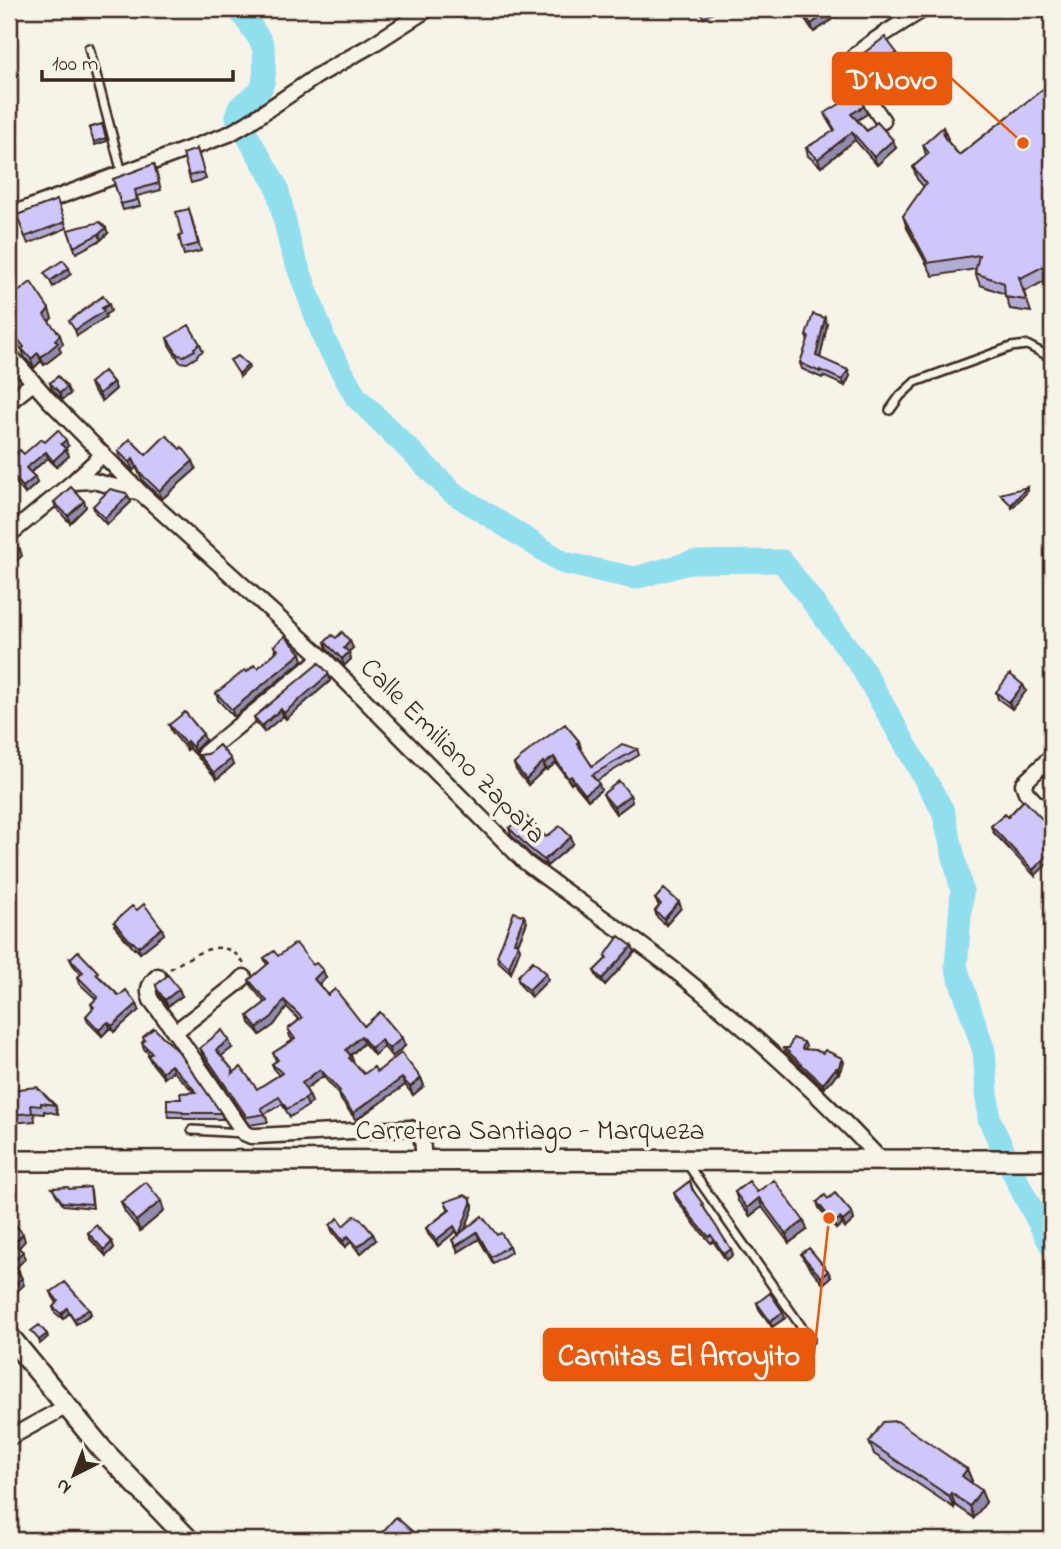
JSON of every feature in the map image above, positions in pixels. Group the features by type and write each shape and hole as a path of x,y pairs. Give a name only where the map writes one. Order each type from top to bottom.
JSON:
{"main road":[{"name":"Carretera Santiago - Marqueza","path":"9,1161 1052,1160"},
{"path":"9,1336 110,1458 189,1540"}],"street":[{"path":"9,215 229,134 317,76 428,9"},
{"path":"883,121 851,73 851,60 924,9"},
{"name":"Calle Emiliano Zapata","path":"9,354 33,383 142,494 322,657 525,862 711,999 809,1087 882,1161"},
{"path":"9,402 33,383"},
{"path":"9,535 103,454"},
{"path":"73,482 93,481 142,494"},
{"path":"205,752 322,657"},
{"path":"1052,756 1023,784 1026,792 1052,820"},
{"path":"158,976 152,982 148,995 244,1133 257,1136 410,1128 415,1129 421,1136 424,1160"},
{"path":"175,1032 244,977"},
{"path":"9,1438 67,1406"}],"lane":[{"path":"89,48 122,173"},
{"path":"890,411 900,396 915,382 1011,347 1027,345 1052,358"},
{"path":"192,1130 244,1133"},
{"path":"685,1160 810,1339"}],"path":[{"path":"158,976 202,950 217,948 237,954 246,970 244,977"}],"building":[{"path":"801,9 833,9 811,24"},
{"path":"885,37 897,53 876,69 864,53"},
{"path":"1052,82 1052,262 1019,277 1026,300 1005,297 1004,283 975,273 979,255 928,263 903,216 926,183 913,167 929,153 923,145 943,127 944,137 959,155"},
{"path":"856,94 864,106 851,114 867,131 877,122 893,140 874,157 852,132 818,159 806,148 835,130 825,113"},
{"path":"102,124 106,138 94,142 89,128"},
{"path":"197,149 204,172 189,176 183,154"},
{"path":"154,164 159,183 135,190 137,200 121,204 113,179"},
{"path":"57,200 65,222 25,237 17,215"},
{"path":"189,209 198,244 182,248 179,236 182,235 176,212"},
{"path":"100,222 106,228 74,247 68,230"},
{"path":"63,260 69,268 50,281 44,273"},
{"path":"31,282 49,309 44,315 60,335 55,340 58,343 41,357 38,353 31,359 9,328 9,299"},
{"path":"103,296 109,304 102,308 104,311 75,330 69,321"},
{"path":"813,314 825,318 816,356 848,370 842,380 800,363"},
{"path":"189,325 200,344 184,356 178,355 167,338"},
{"path":"238,356 248,365 239,374 230,360"},
{"path":"104,371 113,382 99,394 90,383"},
{"path":"58,376 67,387 60,393 50,383"},
{"path":"58,430 66,440 61,444 66,449 53,461 46,452 26,468 35,477 23,487 9,471 9,460 20,450 24,454 41,439 45,442"},
{"path":"166,435 180,449 182,447 193,461 159,491 140,473 133,459 130,463 118,451 130,439 146,455"},
{"path":"71,487 84,501 68,516 54,502"},
{"path":"1027,487 1011,505 1000,494"},
{"path":"110,489 128,496 105,518 93,506"},
{"path":"9,538 20,549 9,559"},
{"path":"342,632 350,641 344,648 349,652 342,659 325,642 332,635 336,638"},
{"path":"285,636 301,653 232,710 216,693 245,670 247,672 254,665 258,668 278,650 274,646"},
{"path":"319,663 328,675 284,713 281,709 262,726 254,717"},
{"path":"1010,674 1023,685 1009,703 996,692"},
{"path":"185,712 203,734 194,742 193,748 169,725"},
{"path":"565,724 579,741 577,743 592,766 622,744 637,749 592,775 599,784 585,794 571,776 568,778 554,757 544,764 543,762 526,779 514,764"},
{"path":"219,745 231,759 214,773 199,755 208,754"},
{"path":"619,781 630,795 614,807 603,794"},
{"path":"1024,800 1052,826 1052,850 1033,870 991,826 1005,814 1008,817"},
{"path":"524,814 546,837 560,826 571,837 544,860 509,828"},
{"path":"664,889 679,902 664,919 655,911 661,904 655,899"},
{"path":"144,904 162,928 138,947 114,922 132,906 137,910"},
{"path":"514,912 524,916 514,942 518,943 509,967 497,956"},
{"path":"619,936 632,946 602,979 594,971 607,958 605,956"},
{"path":"296,943 313,965 316,963 323,970 314,979 328,995 335,989 364,1026 380,1012 402,1038 389,1049 381,1040 371,1048 361,1036 346,1050 351,1056 349,1058 364,1074 374,1067 377,1072 401,1053 421,1078 410,1087 402,1078 353,1113 338,1092 340,1091 320,1069 302,1083 309,1095 305,1099 287,1109 279,1097 261,1108 265,1114 247,1117 200,1048 222,1030 229,1040 216,1050 233,1070 232,1074 241,1067 257,1089 282,1073 272,1064 278,1060 273,1053 295,1039 288,1029 302,1018 284,1000 272,1017 257,1028 248,1016 267,1001 249,980 269,963 264,958 274,951 278,956"},
{"path":"78,951 98,972 96,974 119,996 126,990 137,1004 112,1026 108,1022 99,1030 86,1016 94,1007 91,1004 98,997 78,977 83,972 70,959"},
{"path":"533,961 546,973 529,990 518,980 518,976"},
{"path":"168,975 179,989 165,1000 156,985"},
{"path":"154,1028 178,1051 221,1113 182,1113 167,1110 167,1099 181,1099 180,1093 196,1092 171,1065 162,1072 148,1056 152,1053 142,1043 145,1040 143,1037"},
{"path":"793,1038 804,1042 802,1049 823,1053 825,1050 842,1058 838,1069 836,1068 823,1084 784,1048 789,1048"},
{"path":"37,1087 55,1105 31,1105 32,1113 9,1115 9,1090"},
{"path":"774,1180 804,1221 786,1234 759,1198 747,1208 735,1192 749,1181 757,1192"},
{"path":"690,1181 692,1189 731,1249 724,1254 674,1193"},
{"path":"146,1182 161,1201 136,1221 121,1202"},
{"path":"90,1187 92,1204 62,1202 52,1188"},
{"path":"835,1193 852,1213 843,1221 840,1218 834,1223 817,1202 825,1195 828,1199"},
{"path":"465,1195 471,1199 471,1203 459,1235 454,1226 436,1240 426,1228 450,1210 445,1202"},
{"path":"354,1216 360,1218 373,1234 358,1247 348,1236 343,1241 330,1225 338,1218 343,1226"},
{"path":"482,1216 497,1235 501,1233 509,1246 491,1257 477,1232 456,1246 452,1240"},
{"path":"12,1221 23,1234 14,1243 23,1252 11,1262 22,1278 9,1289 9,1225"},
{"path":"96,1225 112,1242 104,1250 88,1233"},
{"path":"809,1248 828,1271 821,1277 801,1254"},
{"path":"65,1282 89,1309 74,1319 67,1308 61,1314 53,1307 58,1301 51,1292"},
{"path":"770,1293 783,1312 770,1321 757,1303"},
{"path":"39,1325 47,1334 39,1340 31,1331"},
{"path":"897,1421 967,1469 962,1476 981,1490 970,1506 951,1493 949,1496 869,1442 883,1422"},
{"path":"396,1517 422,1540 375,1540"}],"waterway":[{"path":"239,9 263,46 264,69 260,90 239,108 237,118 277,187 291,248 325,341 356,397 452,492 564,563 635,578 692,562 782,561 861,666 943,811 962,891 956,967 984,1051 989,1119 1022,1191 1052,1247"}],"place":[{"name":"D´Novo","path":"1023,143"},
{"name":"Carnitas El Arroyito","path":"829,1218"}]}
